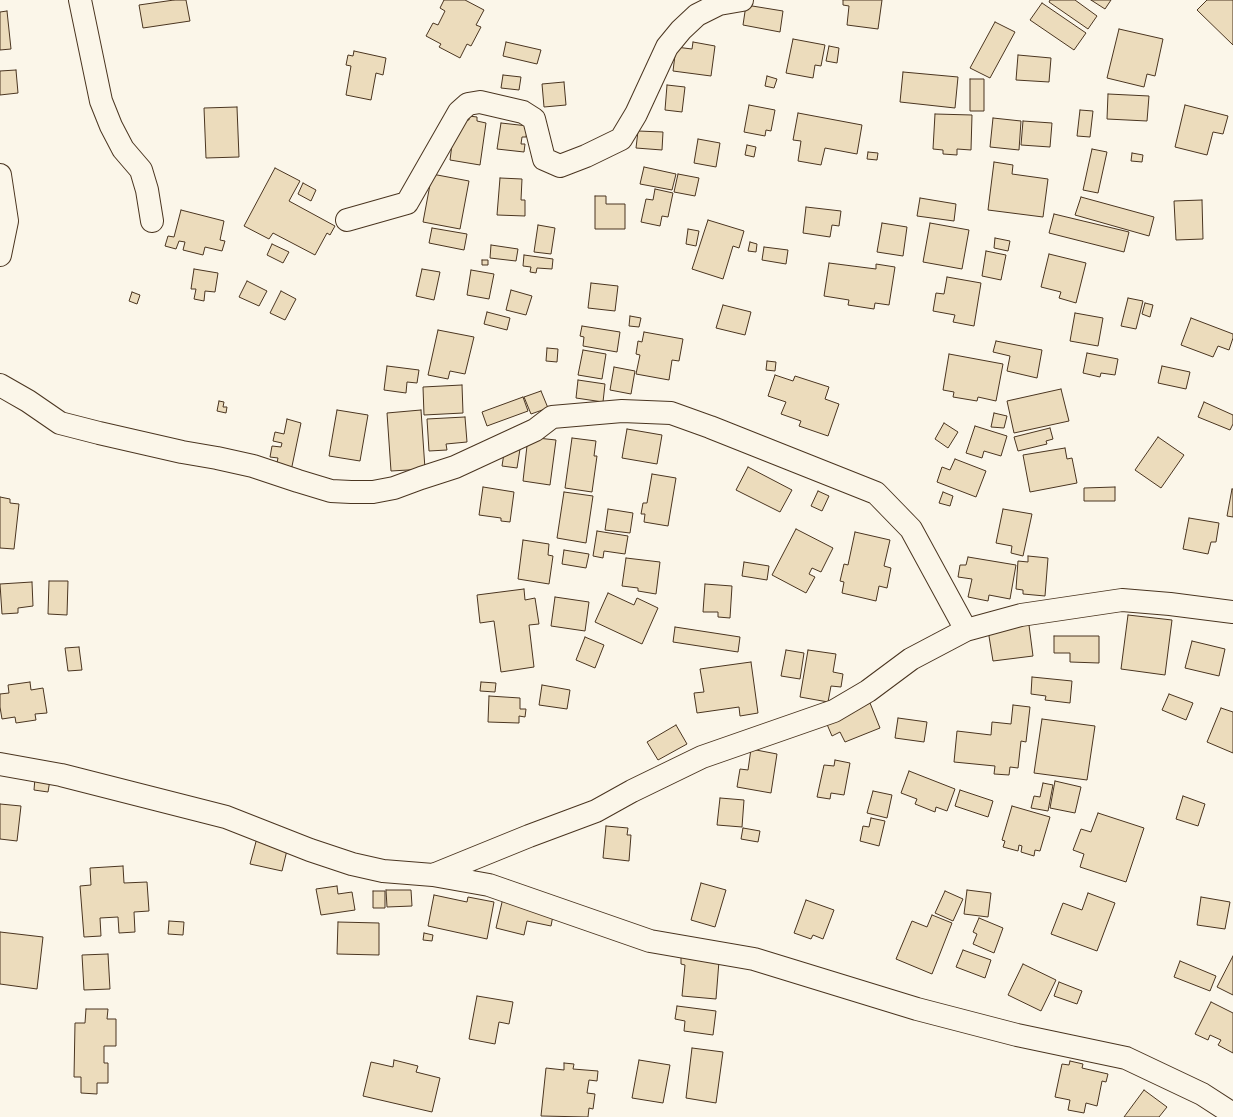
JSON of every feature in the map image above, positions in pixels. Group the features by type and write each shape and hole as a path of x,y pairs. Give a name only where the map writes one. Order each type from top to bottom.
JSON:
{"street":[{"path":"80,0 101,101 111,126 124,149 140,170 147,190 152,221"},
{"path":"347,220 407,203 459,112 468,104 480,102 523,112 534,119 544,159 560,166 586,156 620,139 636,114 667,47 681,30 697,16 719,4 742,0"},
{"path":"0,175 7,221 0,255"},
{"path":"0,385 28,401 60,423 182,452 253,466 331,491 350,492 373,492 394,488 455,467 535,430 552,417 622,411 671,413 876,493 911,529 966,630"},
{"path":"433,875 529,836 596,811 632,791 702,757 834,711 868,691 911,659 966,630 1021,615 1122,600 1233,612"},
{"path":"0,764 61,775 226,817 310,850 352,864 383,871 433,875 489,885 650,941 754,959 917,1009 1017,1034 1126,1058 1202,1094 1233,1114"}],"building":[{"path":"174,0 186,0 190,21 143,28 139,5"},
{"path":"444,0 465,0 484,10 476,25 481,27 471,46 467,44 460,58 439,47 441,44 426,36 433,23 438,25 445,11 440,8"},
{"path":"843,0 882,0 878,29 847,25 849,6 843,5"},
{"path":"1050,0 1075,0 1097,16 1088,29 1049,2"},
{"path":"1091,0 1111,0 1105,9"},
{"path":"1207,0 1233,0 1233,45 1197,10"},
{"path":"1042,3 1086,33 1074,50 1030,20"},
{"path":"746,5 783,11 780,32 743,25"},
{"path":"7,11 11,49 0,50 0,12"},
{"path":"995,22 1015,32 990,78 970,68"},
{"path":"1119,29 1163,39 1155,76 1147,74 1144,87 1107,78"},
{"path":"793,39 825,45 821,66 815,65 813,78 786,73"},
{"path":"506,42 541,50 537,64 503,56"},
{"path":"693,42 715,46 711,76 673,71 676,47 692,49"},
{"path":"829,46 839,48 837,63 826,61"},
{"path":"354,51 386,58 383,75 376,73 371,100 346,95 351,66 346,65 348,55 353,56"},
{"path":"1018,55 1051,58 1049,82 1016,80"},
{"path":"16,70 18,93 0,95 0,71"},
{"path":"903,72 958,77 955,108 900,102"},
{"path":"503,75 521,77 519,90 501,88"},
{"path":"767,76 777,79 774,88 765,86"},
{"path":"970,79 984,79 984,111 970,111"},
{"path":"564,82 566,105 544,107 542,84"},
{"path":"667,85 685,87 682,112 665,110"},
{"path":"1108,94 1149,96 1147,121 1107,119"},
{"path":"749,105 775,110 771,131 766,130 765,136 744,132"},
{"path":"1185,105 1228,116 1223,134 1213,132 1207,155 1175,147"},
{"path":"237,107 239,157 206,158 204,108"},
{"path":"1080,110 1093,111 1090,137 1077,136"},
{"path":"798,113 862,125 857,154 825,148 821,165 798,161 801,141 793,140"},
{"path":"935,114 972,115 971,150 957,149 957,155 943,154 943,150 933,149"},
{"path":"469,116 477,117 477,121 486,123 480,165 450,160 454,129 459,119 469,120"},
{"path":"993,118 1021,121 1019,150 990,147"},
{"path":"1023,121 1052,123 1050,147 1021,145"},
{"path":"501,123 528,126 526,137 522,137 521,144 525,144 524,152 497,149"},
{"path":"638,131 663,132 662,150 636,148"},
{"path":"698,139 720,143 716,167 694,163"},
{"path":"747,145 756,147 754,157 745,155"},
{"path":"1092,149 1107,152 1098,193 1083,190"},
{"path":"868,152 878,153 877,160 867,159"},
{"path":"1132,153 1143,155 1142,162 1131,161"},
{"path":"994,162 1013,165 1012,174 1048,179 1043,217 988,210"},
{"path":"644,167 676,174 672,190 640,184"},
{"path":"275,168 300,181 289,201 335,226 330,235 327,233 315,255 273,233 269,239 244,226"},
{"path":"432,174 469,181 460,229 423,222"},
{"path":"678,174 699,178 695,196 674,192"},
{"path":"500,178 522,179 521,200 525,200 525,216 497,215"},
{"path":"303,183 316,190 311,201 298,194"},
{"path":"655,189 673,193 668,217 662,216 660,226 641,222 646,199 653,200"},
{"path":"595,196 606,196 606,204 625,204 625,229 595,229"},
{"path":"1081,197 1154,217 1149,236 1075,215"},
{"path":"920,198 956,204 954,221 917,216"},
{"path":"1202,200 1203,239 1176,240 1174,201"},
{"path":"806,207 841,211 839,226 832,225 830,237 803,233"},
{"path":"181,210 224,221 220,240 225,241 222,251 205,247 203,255 183,250 185,242 179,241 176,249 165,246 168,236 174,237"},
{"path":"1054,214 1129,232 1124,252 1049,233"},
{"path":"708,220 744,231 739,248 733,246 723,279 692,269"},
{"path":"882,223 907,227 903,256 877,252"},
{"path":"930,223 969,230 962,269 923,262"},
{"path":"538,225 555,228 551,254 534,252"},
{"path":"432,228 467,234 464,250 429,243"},
{"path":"688,229 699,231 696,246 686,244"},
{"path":"995,238 1010,241 1008,251 994,248"},
{"path":"750,242 757,244 756,252 748,251"},
{"path":"272,244 289,252 283,263 267,255"},
{"path":"491,245 518,249 516,261 490,258"},
{"path":"764,247 788,250 786,264 762,260"},
{"path":"986,251 1006,255 1001,280 982,276"},
{"path":"1049,254 1086,263 1076,303 1059,298 1061,292 1041,287"},
{"path":"524,255 553,259 552,269 537,268 536,273 530,272 531,267 523,266"},
{"path":"482,260 488,260 488,265 482,265"},
{"path":"829,263 876,269 876,264 895,267 889,305 875,303 874,309 848,305 849,300 824,296"},
{"path":"194,269 218,273 215,292 205,291 204,301 194,299 196,289 191,289"},
{"path":"422,269 440,272 434,300 416,296"},
{"path":"471,270 494,274 489,299 467,295"},
{"path":"947,277 981,283 974,326 953,322 955,315 933,311 936,293 944,294"},
{"path":"247,281 267,291 259,306 239,297"},
{"path":"591,283 618,286 615,311 588,308"},
{"path":"511,290 532,296 526,315 506,310"},
{"path":"281,291 296,299 285,320 270,313"},
{"path":"132,292 140,295 137,304 129,301"},
{"path":"1128,298 1143,301 1136,329 1121,326"},
{"path":"1145,303 1153,305 1150,317 1142,314"},
{"path":"723,305 751,312 745,335 716,328"},
{"path":"487,312 510,318 507,330 484,324"},
{"path":"1075,313 1103,318 1098,346 1070,341"},
{"path":"630,316 641,318 639,327 629,326"},
{"path":"1191,318 1233,334 1229,350 1218,346 1213,357 1181,345"},
{"path":"582,326 620,332 617,352 583,346 584,337 580,336"},
{"path":"438,330 474,337 465,374 450,371 448,379 428,375"},
{"path":"644,332 683,339 679,361 672,360 669,380 636,374 640,355 636,354 638,341 642,342"},
{"path":"996,341 1042,350 1037,378 1007,371 1010,356 993,352"},
{"path":"547,348 558,349 557,362 546,361"},
{"path":"583,350 606,354 602,379 578,375"},
{"path":"1087,353 1118,359 1115,375 1101,373 1100,377 1083,373"},
{"path":"949,354 1003,364 996,401 978,397 977,401 953,397 954,392 943,390"},
{"path":"767,361 776,362 775,371 766,370"},
{"path":"387,366 419,370 417,383 407,382 406,393 384,390"},
{"path":"1162,366 1190,372 1186,389 1158,383"},
{"path":"614,367 635,371 631,394 610,390"},
{"path":"775,375 793,381 795,376 829,387 825,399 839,404 828,436 799,426 801,421 781,414 786,402 768,396"},
{"path":"578,380 605,384 603,402 576,398"},
{"path":"462,385 463,413 424,415 423,387"},
{"path":"1061,389 1069,421 1014,433 1007,401"},
{"path":"541,391 548,408 531,414 524,397"},
{"path":"523,397 528,411 487,426 482,412"},
{"path":"219,401 224,402 223,407 227,407 226,413 217,411"},
{"path":"1204,402 1233,415 1233,424 1230,430 1198,417"},
{"path":"337,410 368,415 360,461 329,456"},
{"path":"421,410 425,469 391,471 387,413"},
{"path":"994,413 1007,416 1004,428 991,427"},
{"path":"465,417 467,442 446,444 447,450 429,451 427,419"},
{"path":"287,419 301,423 291,471 276,467 278,458 270,457 272,446 281,447 282,443 273,441 275,432 284,434"},
{"path":"944,423 958,432 948,448 935,439"},
{"path":"975,426 1007,436 1001,456 984,451 982,458 966,453"},
{"path":"1050,428 1053,439 1046,441 1047,444 1018,451 1014,437"},
{"path":"627,429 662,435 657,464 622,458"},
{"path":"528,437 556,440 550,485 523,481"},
{"path":"1158,437 1184,455 1161,488 1135,470"},
{"path":"572,438 596,441 594,456 597,456 592,492 565,488"},
{"path":"505,447 520,449 517,468 502,466"},
{"path":"1065,448 1067,459 1072,458 1077,483 1030,492 1023,455"},
{"path":"955,459 986,471 976,497 937,482 942,467 950,470"},
{"path":"748,467 792,490 780,512 736,490"},
{"path":"652,474 676,478 668,526 644,522 645,514 641,514 643,503 647,503"},
{"path":"483,487 514,492 510,522 501,521 501,518 479,515"},
{"path":"1115,487 1115,501 1084,501 1084,488"},
{"path":"1233,489 1233,517 1227,516"},
{"path":"818,491 829,496 822,511 811,506"},
{"path":"564,492 593,496 586,543 557,538"},
{"path":"943,492 953,496 950,506 939,503"},
{"path":"0,497 10,499 10,503 19,504 14,549 0,548"},
{"path":"608,509 633,513 630,533 605,530"},
{"path":"1003,509 1032,514 1023,556 1011,553 1012,546 996,543"},
{"path":"1189,518 1219,523 1216,542 1211,542 1208,554 1183,549"},
{"path":"796,529 833,548 821,572 812,568 809,574 815,577 806,593 772,575"},
{"path":"597,531 628,536 625,554 604,551 603,558 593,556"},
{"path":"855,532 890,540 884,566 891,568 887,588 879,586 876,601 842,593 844,582 840,581 844,564 848,565"},
{"path":"523,540 549,544 548,555 553,556 549,584 518,579"},
{"path":"564,550 589,554 586,568 562,564"},
{"path":"1028,556 1048,558 1045,596 1023,594 1023,590 1016,589 1018,561 1028,562"},
{"path":"968,557 1016,565 1010,599 989,595 988,601 968,597 972,579 958,577 960,565 966,565"},
{"path":"626,558 660,562 656,594 638,591 638,588 622,586"},
{"path":"744,562 769,566 767,580 742,576"},
{"path":"49,581 68,581 67,615 48,614"},
{"path":"32,582 33,606 18,608 18,613 2,614 0,584"},
{"path":"705,584 732,586 730,618 718,617 718,612 703,612"},
{"path":"524,589 525,600 535,598 539,624 529,625 534,667 501,672 494,621 480,623 477,595"},
{"path":"608,593 634,605 637,598 658,608 642,644 595,622"},
{"path":"555,597 589,602 585,631 551,626"},
{"path":"1128,615 1172,620 1165,675 1121,669"},
{"path":"1029,625 1033,656 993,661 988,630"},
{"path":"675,627 740,637 738,652 673,642"},
{"path":"1054,636 1099,636 1099,663 1070,662 1070,653 1054,653"},
{"path":"585,637 604,645 595,668 576,660"},
{"path":"1192,641 1225,649 1219,676 1185,668"},
{"path":"79,647 82,670 68,671 65,648"},
{"path":"786,650 804,653 800,679 781,676"},
{"path":"808,650 836,654 833,672 843,674 841,687 831,686 828,702 800,697"},
{"path":"751,662 758,713 740,716 739,707 697,713 694,693 704,692 700,669"},
{"path":"1032,677 1072,681 1070,703 1045,700 1046,696 1031,694"},
{"path":"30,682 31,690 43,688 47,713 35,714 36,720 16,723 15,717 2,719 0,694 9,693 8,685"},
{"path":"481,682 496,683 495,692 480,691"},
{"path":"542,685 570,690 567,709 539,705"},
{"path":"1169,694 1193,703 1186,720 1162,710"},
{"path":"489,696 520,698 520,709 526,709 525,717 519,716 519,723 488,722"},
{"path":"870,703 880,728 845,742 840,732 832,736 826,722"},
{"path":"1013,705 1030,707 1026,742 1021,741 1018,768 1010,767 1009,775 994,774 995,766 954,762 957,731 991,735 992,722 1011,724"},
{"path":"1221,708 1233,712 1233,753 1207,742"},
{"path":"898,718 927,722 924,742 895,738"},
{"path":"1042,719 1095,726 1087,780 1034,773"},
{"path":"676,725 687,744 658,760 647,742"},
{"path":"751,749 777,754 771,793 737,787 740,769 748,770"},
{"path":"835,760 850,763 844,795 831,793 830,799 817,797 824,765 834,766"},
{"path":"909,771 955,789 947,811 936,807 935,812 915,804 917,799 901,793"},
{"path":"35,778 50,780 48,792 34,790"},
{"path":"1055,781 1081,787 1075,813 1050,808"},
{"path":"1043,783 1053,785 1048,811 1031,808 1034,796 1040,797"},
{"path":"960,790 993,801 988,817 955,806"},
{"path":"873,791 892,795 887,818 867,813"},
{"path":"1183,796 1205,804 1198,826 1176,819"},
{"path":"720,798 744,800 742,827 717,825"},
{"path":"0,804 21,806 17,841 0,839"},
{"path":"1012,806 1050,817 1040,851 1035,850 1034,856 1021,852 1022,846 1019,845 1018,851 1003,847 1005,841 1002,840"},
{"path":"1098,813 1144,828 1126,882 1080,867 1084,854 1073,850 1081,829 1091,832"},
{"path":"871,818 885,821 879,846 860,841 863,826 869,827"},
{"path":"606,826 628,828 627,835 631,835 629,861 603,858"},
{"path":"743,828 760,831 758,842 741,839"},
{"path":"257,838 288,846 282,871 250,864"},
{"path":"123,866 124,883 147,882 149,911 134,912 135,932 119,933 118,917 100,918 101,936 84,937 80,886 91,885 90,868"},
{"path":"701,883 726,890 715,927 691,920"},
{"path":"337,886 338,894 352,892 355,910 321,915 316,889"},
{"path":"386,890 411,890 412,906 387,907"},
{"path":"967,890 991,893 988,917 964,914"},
{"path":"373,891 385,891 385,908 373,908"},
{"path":"945,891 963,899 953,921 935,913"},
{"path":"1088,893 1115,903 1097,951 1051,934 1063,903 1082,910"},
{"path":"434,895 467,902 468,897 494,902 487,939 428,926"},
{"path":"1201,897 1230,902 1225,929 1197,925"},
{"path":"503,898 554,910 551,926 527,921 524,935 496,928"},
{"path":"806,900 834,910 823,939 813,935 811,939 794,933"},
{"path":"932,915 952,923 932,974 896,959 912,921 927,927"},
{"path":"979,918 1003,928 994,953 973,944 977,934 973,932"},
{"path":"169,921 184,922 183,935 168,934"},
{"path":"338,922 379,923 379,955 337,954"},
{"path":"0,932 43,937 37,989 0,984"},
{"path":"424,933 433,935 432,941 423,940"},
{"path":"963,950 991,960 985,978 956,967"},
{"path":"681,953 719,961 716,999 682,996 685,965 681,964"},
{"path":"108,954 110,989 84,990 82,955"},
{"path":"1233,956 1233,995 1217,987"},
{"path":"1180,961 1216,976 1210,991 1174,977"},
{"path":"1023,964 1056,980 1041,1011 1008,995"},
{"path":"1059,982 1082,991 1077,1004 1054,996"},
{"path":"477,996 513,1002 509,1024 499,1022 495,1044 469,1039"},
{"path":"1211,1002 1233,1013 1233,1053 1218,1045 1221,1040 1210,1035 1208,1040 1195,1034"},
{"path":"677,1006 716,1011 713,1035 684,1031 685,1021 675,1019"},
{"path":"86,1009 108,1009 107,1019 116,1019 116,1046 104,1046 104,1063 108,1063 108,1083 97,1083 97,1094 81,1093 81,1077 74,1077 75,1023 85,1023"},
{"path":"692,1048 723,1052 716,1103 686,1098"},
{"path":"394,1060 418,1066 416,1072 440,1078 432,1112 363,1096 371,1062 393,1067"},
{"path":"639,1060 670,1065 663,1103 632,1098"},
{"path":"1070,1061 1083,1064 1082,1068 1108,1074 1106,1082 1102,1081 1097,1106 1086,1103 1084,1113 1068,1110 1070,1100 1055,1097 1062,1064 1069,1065"},
{"path":"564,1063 574,1064 573,1069 598,1071 597,1081 589,1080 587,1093 595,1094 593,1109 589,1108 588,1117 541,1116 546,1068 564,1070"},
{"path":"1144,1090 1167,1107 1159,1117 1124,1117"}]}
